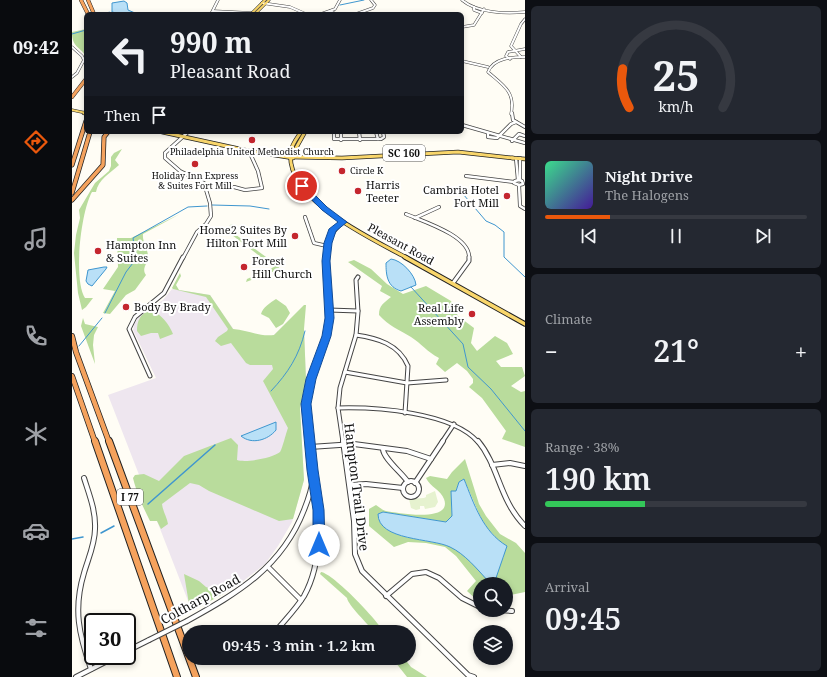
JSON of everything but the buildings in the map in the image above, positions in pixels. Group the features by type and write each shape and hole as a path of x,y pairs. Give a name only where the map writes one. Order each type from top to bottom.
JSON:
{"highway":[{"path":"81,0 87,12"},
{"path":"88,0 93,12"},
{"path":"72,97 84,82"},
{"path":"72,165 84,127"},
{"path":"72,193 89,134"},
{"path":"72,200 103,165 104,137 106,134"},
{"name":"I 77","path":"72,336 76,352 196,677"},
{"name":"I 77","path":"72,376 177,677"}],"main road":[{"path":"253,12 262,3 269,0"},
{"path":"257,12 265,2"},
{"path":"72,111 84,114"},
{"path":"172,134 182,136"},
{"path":"176,134 182,136"},
{"path":"291,157 292,149 300,134"},
{"path":"291,157 304,134"},
{"name":"SC 160","path":"182,136 249,151 315,160 416,153 456,153 525,159"},
{"name":"Pleasant Road","path":"291,157 290,162 294,175 301,185 324,208 343,222 525,324"}],"street":[{"path":"218,0 213,11 232,12"},
{"path":"327,12 336,7 340,0"},
{"path":"361,12 374,6 374,2 371,0"},
{"path":"462,0 466,4 484,9 514,13 525,12"},
{"path":"265,2 291,7 301,12"},
{"path":"474,7 474,10 482,13"},
{"path":"464,27 468,28 475,25 484,9"},
{"path":"520,57 511,46 525,19"},
{"path":"520,27 525,28"},
{"path":"72,47 82,56 84,60 77,73 72,77"},
{"path":"510,59 506,56 508,52 525,49"},
{"path":"464,61 488,67 498,62 525,57"},
{"path":"488,67 488,72 510,92 513,98 510,112 512,118 525,127 512,141"},
{"path":"464,126 488,133 488,137 494,139 500,137 511,124 516,122"},
{"path":"150,376 129,329 132,320 139,312 158,300 164,293 197,232 208,222 211,216 210,203 204,183 180,171 166,160 165,153 185,134"},
{"path":"334,134 334,139 341,140 378,139 384,137 383,134"},
{"path":"341,134 341,140"},
{"path":"359,134 360,140"},
{"path":"377,134 378,139"},
{"path":"518,134 525,136"},
{"path":"500,137 525,143"},
{"path":"234,187 245,190 262,188 258,171 249,151"},
{"path":"516,158 519,180"},
{"path":"466,176 514,182 519,180"},
{"path":"519,180 524,183 519,186"},
{"path":"514,182 519,186 520,206 525,210"},
{"path":"415,218 439,207"},
{"path":"406,214 452,234 469,250 471,257 470,261 453,283"},
{"path":"305,216 314,243 318,246 327,246"},
{"name":"Coltharp Road","path":"281,625 307,591 315,567 319,545 318,510 307,420 307,392 327,336 329,310 326,261 327,246 332,230 343,222"},
{"name":"Hampton Trail Drive","path":"358,277 356,280 358,311 356,335 340,388 338,408 350,485 354,521 355,554 362,572 468,675 474,677"},
{"path":"329,310 358,311"},
{"path":"356,335 376,338 404,358 408,366 405,413"},
{"path":"346,372 407,383 446,380"},
{"path":"338,408 361,408 431,417 454,424 466,431 486,452 503,496 516,517 525,526"},
{"path":"415,483 454,424"},
{"path":"310,447 354,444 413,452 431,459"},
{"path":"383,449 385,457 399,470 408,482 415,483 419,488 419,493 415,496 408,495 404,492 403,488"},
{"path":"492,465 510,463 525,466"},
{"name":"Coltharp Road","path":"136,646 187,621 246,587 268,568 289,542 303,516 310,490 312,470"},
{"path":"84,478 95,523 92,547 78,600 77,620 82,645 91,669"},
{"path":"403,488 408,482"},
{"path":"350,485 366,484 403,488"},
{"path":"268,568 301,600"},
{"path":"386,596 412,574 426,572 439,578 462,598 473,603"},
{"path":"76,677 99,665"}],"shaded area":[{"path":"172,289 210,295 252,356 303,307 306,380 300,408 304,480 292,522 278,546 265,564 237,586 192,611 108,395 156,378 133,330 139,316 163,300"}],"green space":[{"path":"84,29 84,54 73,41 72,32"},
{"path":"122,149 115,160 119,165 102,180 96,192 92,192 88,201 80,245 79,276 81,289 85,298 93,298 82,310 78,293 74,253 80,218 79,210 95,183 109,171 111,166 111,157 114,153"},
{"path":"180,214 143,234 143,240 148,257 144,268 146,275 135,290 126,295 110,314 103,313 115,291 103,289 118,267 117,238 131,238"},
{"path":"233,224 232,232 277,265 280,269 246,282 247,279 274,267 228,232 230,225"},
{"path":"354,260 371,269 387,284 403,294 426,286 451,301 458,316 474,328 471,343 477,351 495,336 507,343 513,354 496,361 501,367 522,367 525,376 511,386 521,392 525,391 525,447 502,439 506,431 482,398 469,387 473,383 473,379 467,371 457,363 445,372 436,364 439,358 411,337 390,325 379,315 381,306 391,297 380,291 382,286 348,262"},
{"path":"180,273 181,276 176,285 179,290 210,295 233,329 263,335 274,335 304,305 306,305 304,329 306,380 300,408 304,480 293,519 279,521 209,491 199,485 190,483 162,504 168,524 161,529 157,521 150,521 138,494 133,478 135,475 144,474 159,481 184,456 231,438 238,445 237,460 241,461 266,458 281,451 288,428 263,381 273,369 272,365 250,365 246,363 231,343 221,346 215,341 228,329 206,297 173,289 172,288"},
{"path":"276,299 286,306 290,313 283,324 276,328 269,318 261,314 265,307"},
{"path":"151,310 164,320 173,334 160,339 158,333 151,333 141,336 137,331 140,318 144,313"},
{"path":"83,318 85,324 98,327 94,335 93,345 95,364 81,326"},
{"path":"465,459 479,504 486,516 500,534 516,543 525,553 525,592 513,595 513,577 494,577 504,556 501,543 488,529 480,516 464,479 459,482 456,491 451,491 452,516 446,522 383,512 378,514 380,523 396,534 449,546 455,549 466,557 487,577 473,577 456,556 445,547 426,543 408,542 394,547 369,526 369,509 376,505 386,511 422,515 433,514 440,511 445,506 443,496 430,484 426,478 430,476 447,479"},
{"path":"435,491 438,502 435,507 425,509 424,506 420,506 420,509 416,510 411,508 409,499 424,498 426,495"},
{"path":"321,572 327,575 345,589 379,625 368,625 354,610 347,598 320,574"},
{"path":"184,574 199,581 206,587 223,594 192,611 189,604"},
{"path":"473,584 473,596 467,591"},
{"path":"398,665 409,665 427,677 407,677"}],"water":[{"path":"124,1 127,3 128,10 133,12 112,12 112,3"},
{"path":"391,259 399,262 407,268 413,276 416,285 401,291 390,284 387,276 386,263"},
{"path":"107,267 92,286 88,284 86,281 88,270"},
{"path":"276,422 276,430 264,439 255,441 245,439 241,436"},
{"path":"464,479 480,517 485,525 507,546 496,577 484,577 471,562 450,547 396,534 380,523 378,514 383,512 446,522 452,516 451,491 456,491 459,482"}],"waterway":[{"path":"340,5 364,0"},
{"path":"72,34 84,31"},
{"path":"463,194 486,221 495,225 504,232 504,257 525,277"},
{"path":"212,205 250,206 269,209"},
{"path":"105,313 126,272 136,259 133,238 188,207 207,206"},
{"path":"411,287 463,344 468,367 491,389 525,431"},
{"path":"79,346 102,318"},
{"path":"271,391 283,378 292,364 300,348 305,331"},
{"path":"148,504 215,445"},
{"path":"101,533 114,526"},
{"path":"72,539 83,537"}],"place":[{"name":"Philadelphia United Methodist Church","path":"252,140"},
{"name":"Holiday Inn Express & Suites Fort Mill","path":"195,164"},
{"name":"Circle K","path":"342,171"},
{"name":"Harris Teeter","path":"358,191"},
{"name":"Cambria Hotel Fort Mill","path":"507,196"},
{"name":"Home2 Suites By Hilton Fort Mill","path":"295,236"},
{"name":"Hampton Inn & Suites","path":"98,251"},
{"name":"Forest Hill Church","path":"244,267"},
{"name":"Body By Brady","path":"126,307"},
{"name":"Real Life Assembly","path":"472,314"}],"route":[{"path":"302,186 324,208 343,222 335,226 332,230 328,243 326,261 329,318 327,336 311,379 307,392 306,404 312,470 318,510 320,534 319,545"}]}
